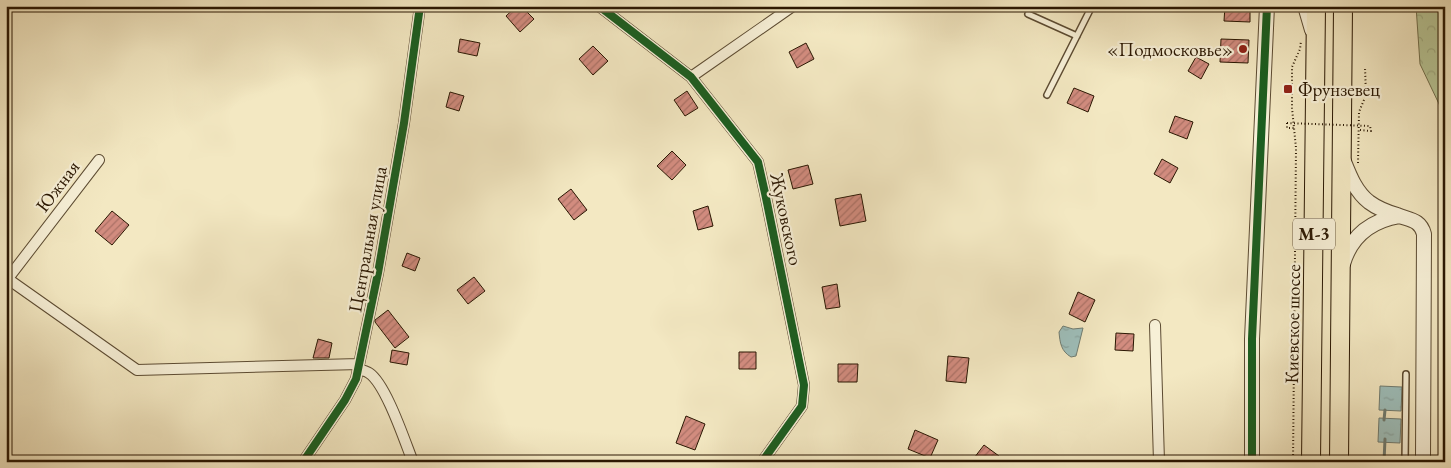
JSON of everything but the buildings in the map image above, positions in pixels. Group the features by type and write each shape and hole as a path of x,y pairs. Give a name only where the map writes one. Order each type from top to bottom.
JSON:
{"highway":[{"name":"Киевское шоссе","path":"1311,462 1316,6"},
{"name":"М-3","path":"1339,462 1343,6"}],"street":[{"name":"Центральная улица","path":"303,462 345,400 356,379 378,273 404,123 420,6"},
{"name":"Жуковского","path":"599,6 691,77 758,162 804,384 802,406 762,462"},
{"path":"691,77 793,6"},
{"path":"1252,462 1252,339 1267,6"},
{"path":"1305,6 1317,47"},
{"path":"1342,156 1352,180 1361,194 1380,209 1407,217 1423,228 1425,239 1423,462"},
{"name":"Южная","path":"7,280 99,160"},
{"path":"1340,272 1348,251 1358,236 1376,222 1399,216"},
{"path":"7,280 137,370 359,366 378,382 387,398 414,462"},
{"path":"1155,325 1158,462"}],"lane":[{"path":"1047,94 1092,6"},
{"path":"1028,14 1077,36"},
{"path":"1405,462 1406,374"}],"path":[{"path":"1293,462 1295,128 1292,108 1292,67 1300,50 1301,34"},
{"path":"1358,167 1359,112 1366,95 1365,67"},
{"path":"1295,128 1287,128 1287,123 1370,126 1370,131 1359,130"}],"green space":[{"path":"1416,6 1445,6 1445,167 1440,106 1420,64"}],"water":[{"path":"1063,326 1073,329 1083,328 1076,356 1071,357 1062,346 1059,332"},
{"path":"1380,386 1402,387 1401,411 1379,410"},
{"path":"1379,418 1401,419 1400,443 1378,442"}],"waterway":[{"path":"1384,420 1385,410"},
{"path":"1384,462 1385,439"}],"cycle path":[{"path":"303,462 345,400 356,379 378,273 404,123 420,6"},
{"path":"599,6 691,77 758,162 804,385 802,406 762,462"},
{"path":"1252,462 1252,339 1267,6"}],"place":[{"name":"«Подмосковье»","path":"1243,49"},
{"name":"Фрунзевец","path":"1288,89"}]}
